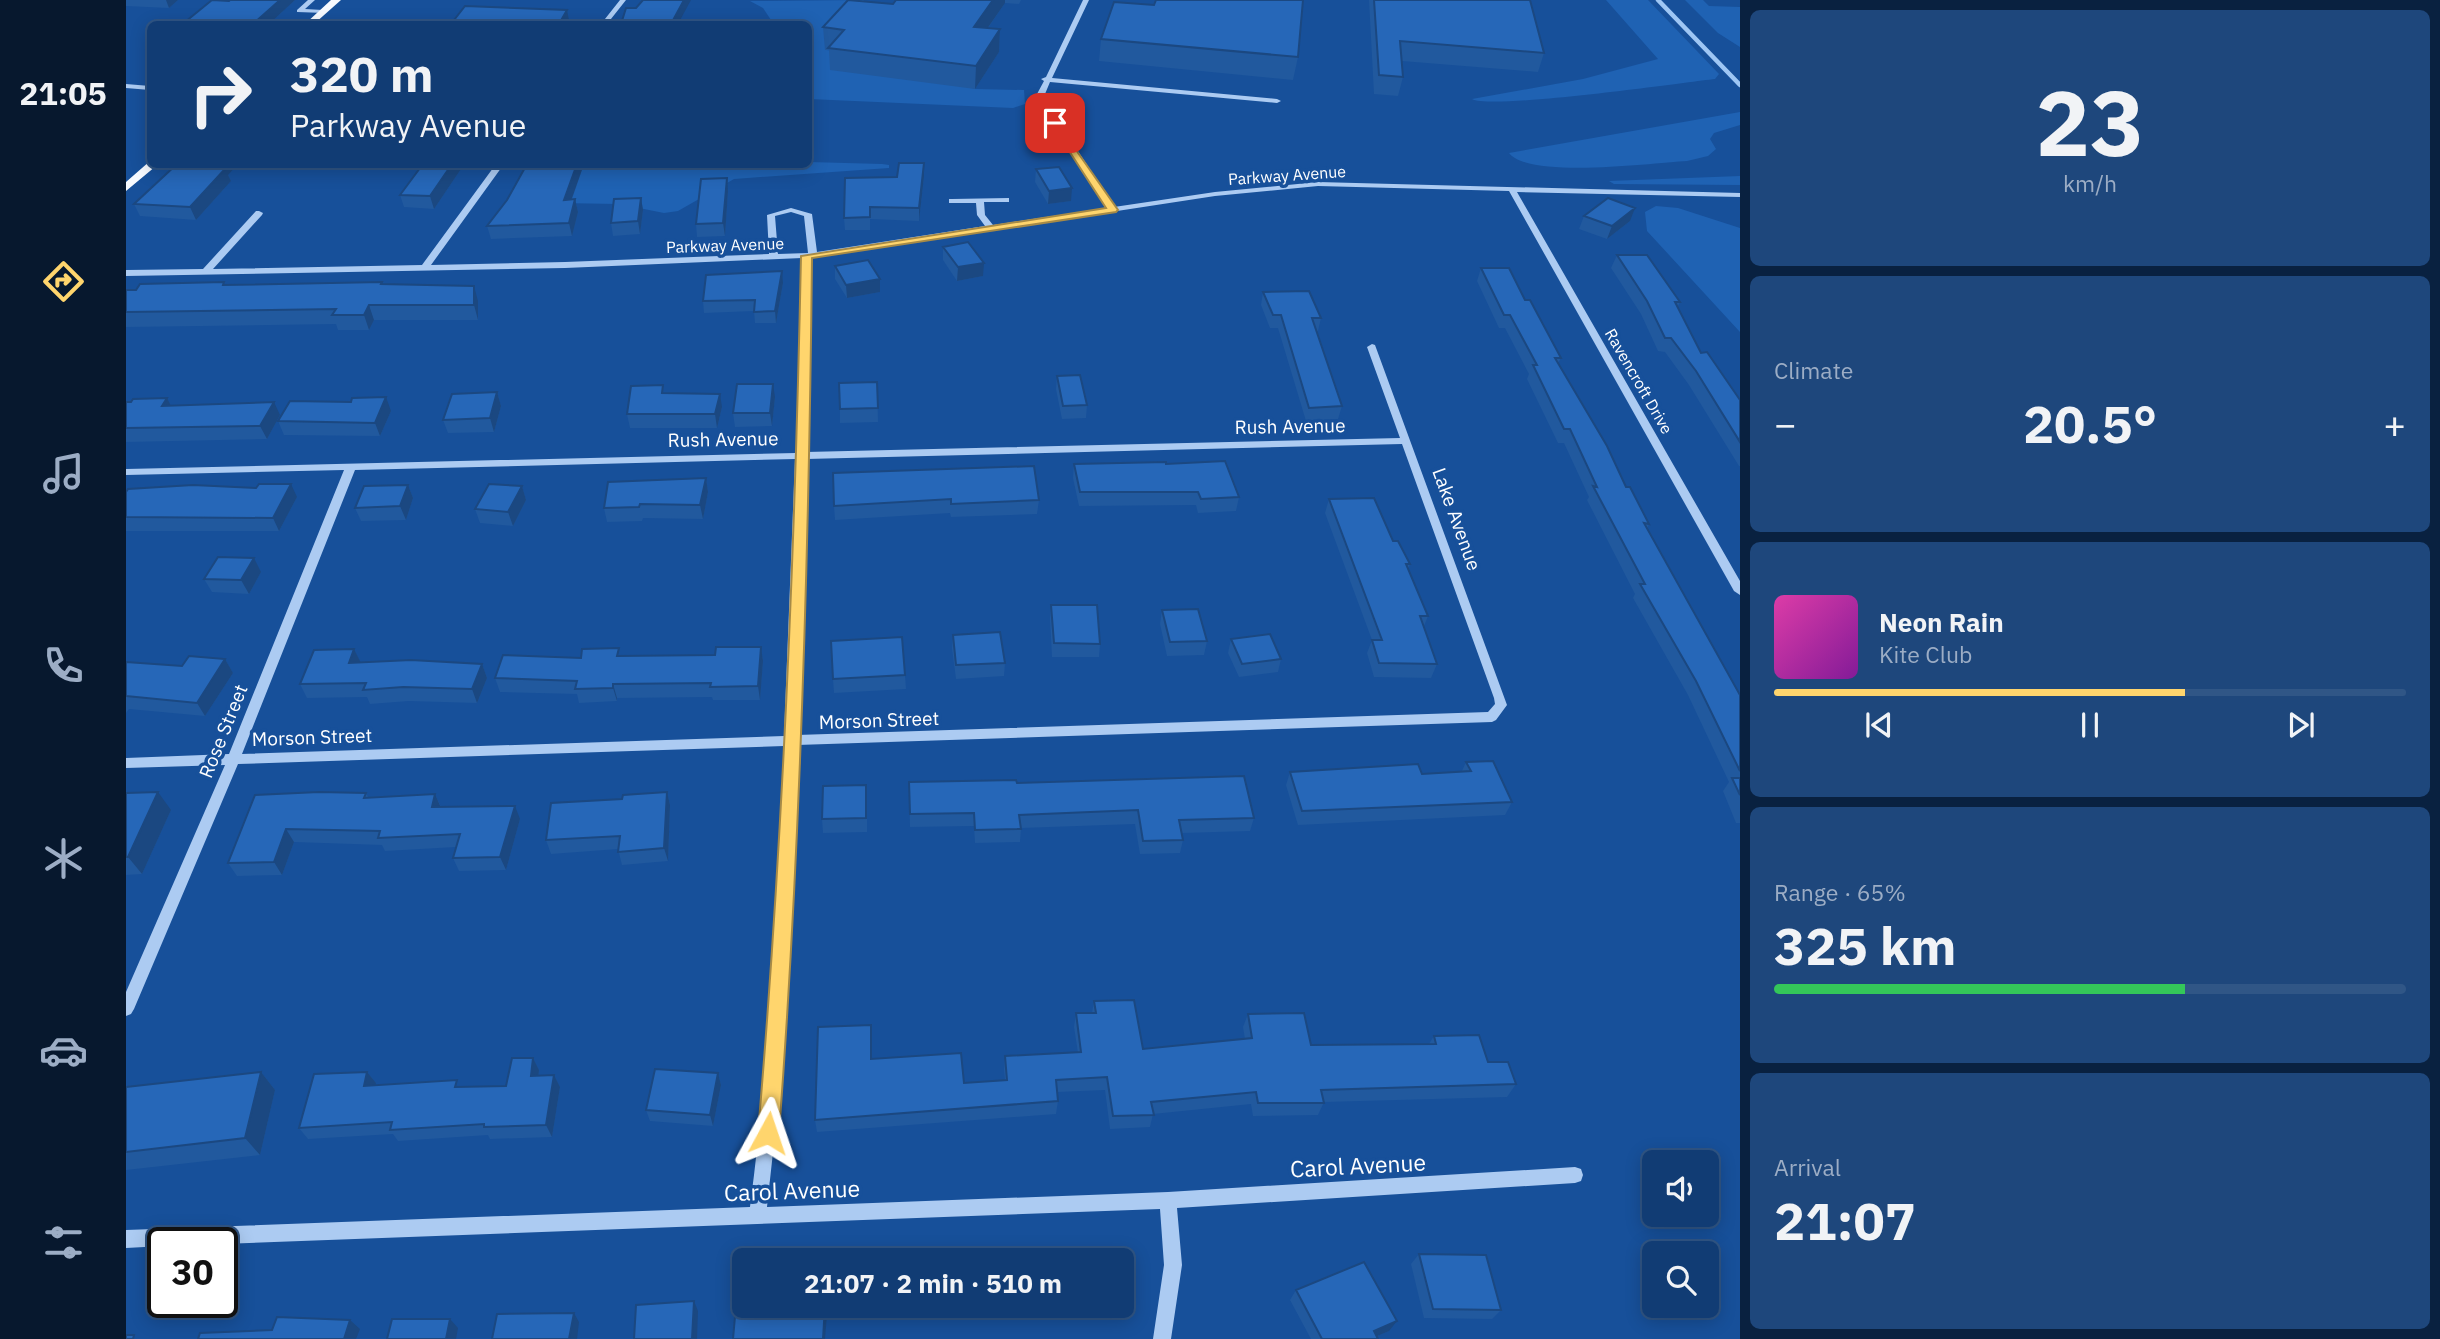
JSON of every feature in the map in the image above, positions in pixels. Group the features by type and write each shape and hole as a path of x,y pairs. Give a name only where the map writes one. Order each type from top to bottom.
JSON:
{"main road":[{"path":"312,21 337,0"},
{"path":"126,188 148,168"}],"street":[{"path":"312,0 299,11 323,12"},
{"path":"606,21 623,0"},
{"path":"1086,0 1045,79 1041,94 1043,103 1112,210"},
{"path":"1045,79 1277,101"},
{"path":"126,86 147,88"},
{"path":"425,267 497,168"},
{"name":"Parkway Avenue","path":"126,273 810,256 1219,194 1318,184 1740,195"},
{"name":"Ravencroft Drive","path":"1511,188 1740,591"},
{"path":"979,200 981,215 991,229"},
{"path":"952,201 1006,200"},
{"path":"757,1215 768,1133 783,953 810,256 808,215 791,210 771,215 774,257"},
{"path":"206,271 259,213"},
{"name":"Lake Avenue","path":"1372,347 1501,705"},
{"name":"Rush Avenue","path":"126,472 1405,440"},
{"name":"Rose Street","path":"126,1009 234,759 351,466"},
{"name":"Morson Street","path":"126,763 1477,720 1492,717 1501,705"},
{"name":"Carol Avenue","path":"126,1239 1168,1200 1574,1175"},
{"path":"1162,1339 1173,1265 1168,1200"}],"shaded area":[{"path":"864,0 826,50 845,52 975,89 1024,90 1025,104 1013,108 812,99 812,21 770,21 763,8 750,1"},
{"path":"1606,0 1648,0 1719,74 1715,79 1588,95 1514,101 1472,99 1583,79 1658,59"},
{"path":"1685,0 1703,0 1709,6 1740,7 1740,47 1718,33"},
{"path":"1740,112 1740,125 1714,133 1710,139 1716,149 1708,156 1687,161 1593,168 1540,166 1521,161 1509,153"},
{"path":"812,162 889,165 889,168 734,179 678,211 664,213 619,204 559,203 575,168 812,168"},
{"path":"1740,176 1740,185 1614,184 1609,181"},
{"path":"1656,206 1678,208 1740,228 1740,332 1647,231 1645,212"}],"building":[{"path":"212,0 280,0 256,21 186,21"},
{"path":"643,0 684,0 673,21 622,21 626,8 636,8"},
{"path":"848,0 893,4 896,0 993,0 974,27 1000,29 976,66 828,48 844,30 823,27"},
{"path":"1156,0 1303,0 1298,57 1101,39 1114,2 1154,5"},
{"path":"1374,0 1530,0 1544,53 1400,41 1403,77 1379,75"},
{"path":"465,6 567,10 561,21 453,21"},
{"path":"899,163 924,163 919,208 870,207 870,217 844,218 845,178 897,177"},
{"path":"1059,167 1072,188 1049,191 1036,169"},
{"path":"173,168 225,169 190,207 134,204"},
{"path":"420,168 449,168 430,196 400,195"},
{"path":"525,168 576,168 564,200 575,199 569,223 487,226 507,200"},
{"path":"727,178 723,223 696,224 701,179"},
{"path":"641,198 638,221 611,223 614,199"},
{"path":"1608,198 1635,208 1612,226 1584,216"},
{"path":"968,242 984,263 958,267 943,247"},
{"path":"1617,255 1647,255 1680,302 1675,302 1701,353 1707,352 1740,400 1740,442 1696,371 1671,338 1665,338 1647,301"},
{"path":"868,260 880,279 846,285 835,266"},
{"path":"1481,268 1509,268 1525,300 1530,300 1561,358 1555,358 1607,446 1626,487 1630,487 1649,524 1644,523 1740,695 1740,771 1696,681 1640,584 1645,584 1593,486 1597,487 1570,429 1564,429 1533,365 1537,365 1510,315 1504,315"},
{"path":"782,271 775,311 754,312 755,300 703,301 706,275"},
{"path":"224,282 223,285 382,282 381,284 474,286 474,305 369,305 364,315 332,315 336,309 126,312 126,290 136,290 140,284"},
{"path":"1309,291 1321,318 1312,318 1342,406 1309,408 1281,315 1273,315 1263,292"},
{"path":"1080,375 1087,405 1063,406 1057,376"},
{"path":"877,382 878,408 840,409 839,383"},
{"path":"737,384 773,384 770,413 733,413"},
{"path":"663,385 662,393 720,394 715,414 627,414 631,386"},
{"path":"497,392 490,418 443,420 452,394"},
{"path":"386,397 375,423 278,421 290,401 351,402 352,398"},
{"path":"167,398 162,406 274,402 260,426 126,428 126,402 133,399"},
{"path":"1225,461 1239,497 1201,499 1198,492 1080,492 1074,464 1166,464"},
{"path":"1034,466 1039,500 951,504 951,499 834,506 833,473"},
{"path":"706,478 700,505 640,504 639,507 604,508 608,482"},
{"path":"259,484 291,484 273,518 126,517 128,489 193,485 256,488"},
{"path":"489,484 522,486 508,512 475,509"},
{"path":"408,485 400,506 355,508 364,486"},
{"path":"1374,498 1393,541 1398,541 1410,564 1406,564 1428,616 1420,616 1437,664 1379,663 1372,640 1382,640 1329,499"},
{"path":"218,557 254,558 241,580 204,579"},
{"path":"1051,605 1097,605 1100,644 1054,643"},
{"path":"1198,609 1207,641 1170,642 1162,610"},
{"path":"1000,632 1005,663 956,665 953,635"},
{"path":"1270,634 1281,659 1242,664 1231,639"},
{"path":"902,637 905,675 833,679 831,641"},
{"path":"716,647 761,647 758,686 710,687 711,683 613,684 613,688 575,689 577,681 495,678 503,655 581,658 582,649 619,648 617,656 715,655"},
{"path":"354,649 349,663 411,660 482,664 472,689 403,687 363,690 366,683 300,684 314,650"},
{"path":"189,656 225,659 197,703 126,696 126,662 182,666"},
{"path":"1493,761 1512,802 1302,811 1290,772 1418,764 1422,774 1471,771 1466,762"},
{"path":"1244,776 1254,818 1179,820 1183,840 1143,841 1138,810 1019,815 1021,829 975,830 974,813 910,814 909,782 1016,780 1017,783"},
{"path":"1732,778 1740,778 1740,795"},
{"path":"866,785 866,818 822,819 823,786"},
{"path":"158,792 128,857 126,857 126,793"},
{"path":"667,792 664,848 618,852 620,836 546,840 551,803 622,799 623,795"},
{"path":"366,793 364,798 435,794 432,807 515,806 500,857 453,858 460,834 378,838 380,831 286,829 274,862 228,863 255,795"},
{"path":"1134,1000 1143,1049 1252,1038 1248,1014 1304,1013 1311,1045 1436,1044 1434,1036 1479,1035 1488,1062 1508,1062 1516,1084 1321,1090 1324,1103 1258,1103 1256,1092 1151,1102 1154,1115 1113,1116 1107,1077 1056,1080 1058,1101 815,1120 818,1027 871,1025 871,1059 961,1053 964,1083 1007,1080 1005,1056 1081,1052 1076,1013 1096,1013 1094,1001"},
{"path":"512,1058 533,1058 531,1076 554,1075 546,1125 484,1127 484,1124 390,1130 392,1122 299,1128 314,1074 367,1072 364,1086 457,1080 455,1087 506,1086"},
{"path":"655,1069 718,1073 710,1115 646,1110"},
{"path":"261,1072 245,1138 126,1152 126,1087"},
{"path":"1419,1254 1486,1255 1501,1310 1433,1309"},
{"path":"1364,1262 1397,1321 1374,1331 1378,1339 1322,1339 1296,1290"},
{"path":"694,1301 692,1339 634,1339 636,1305"},
{"path":"574,1313 569,1339 492,1339 497,1314"},
{"path":"277,1317 350,1320 344,1339 198,1339 200,1333 272,1330"},
{"path":"735,1318 824,1318 823,1339 733,1339"},
{"path":"392,1319 450,1319 446,1339 387,1339"}],"waterway":[{"path":"1658,0 1740,85"}],"route":[{"path":"768,1133 783,953 804,443 806,256 1112,210 1055,123"}]}
